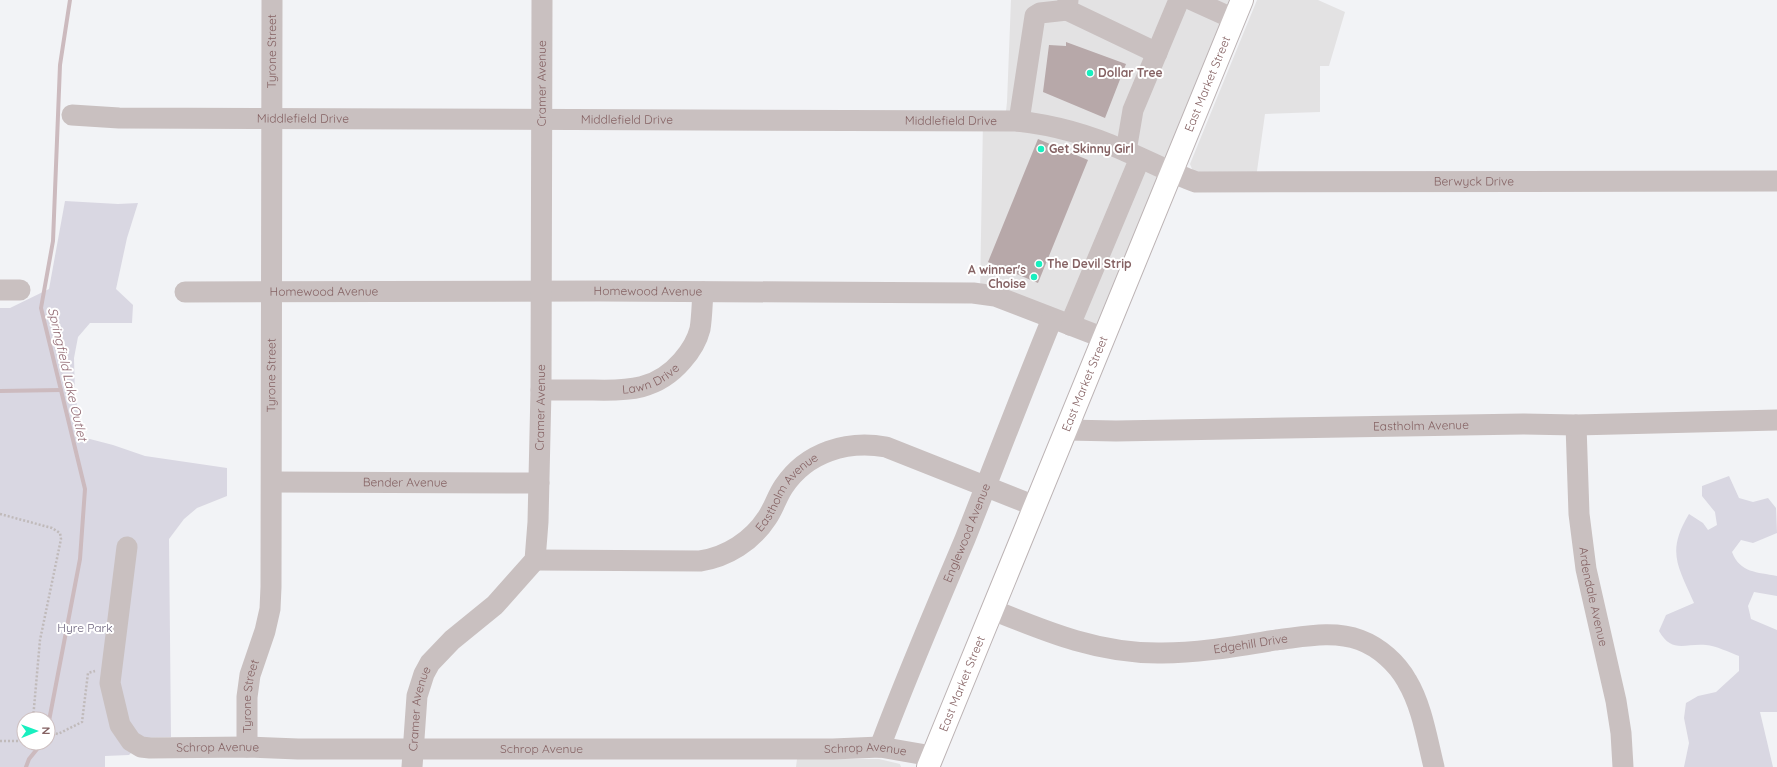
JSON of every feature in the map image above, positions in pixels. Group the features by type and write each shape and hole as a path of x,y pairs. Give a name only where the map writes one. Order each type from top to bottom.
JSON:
{"main road":[{"name":"East Market Street","path":"930,762 1238,10"}],"street":[{"name":"Tyrone Street","path":"247,747 247,697 250,675 265,631 270,609 272,482 272,0"},
{"name":"Cramer Avenue","path":"412,757 417,696 424,674 430,663 452,640 495,605 535,560 538,522 541,390 540,292 542,0"},
{"name":"Englewood Avenue","path":"880,747 898,697 985,486 1061,322 1133,154 1133,110 1179,0"},
{"path":"1192,0 1238,10"},
{"path":"1019,121 1035,16 1040,13 1067,5 1157,53"},
{"name":"Middlefield Drive","path":"72,115 119,118 272,119 1019,121 1071,130 1133,154 1172,173"},
{"name":"Berwyck Drive","path":"1172,173 1196,182 1777,181"},
{"name":"Homewood Avenue","path":"185,292 973,293 995,296 1104,338"},
{"name":"Lawn Drive","path":"541,390 622,390 644,387 655,383 677,367 688,354 694,343 700,330 704,292"},
{"name":"Eastholm Avenue","path":"1066,430 1116,431 1523,424 1576,425 1777,420"},
{"name":"Ardendale Avenue","path":"1576,425 1578,492 1586,569 1616,701 1621,734 1623,767"},
{"name":"Eastholm Avenue","path":"535,560 700,560 722,556 744,543 758,530 768,518 784,486 793,474 809,460 820,454 842,446 864,444 886,447 1035,506"},
{"name":"Bender Avenue","path":"272,482 539,483"},
{"path":"112,667 127,547"},
{"name":"Edgehill Drive","path":"993,610 1041,630 1085,644 1107,649 1140,653 1162,654 1194,652 1326,634 1359,640 1385,655 1399,669 1406,680 1412,691 1427,735 1434,767"},
{"name":"Schrop Avenue","path":"112,667 110,683 120,725 131,741 141,747 247,747 412,757 880,747 930,762"}],"path":[{"path":"0,514 52,528 60,533 61,539 40,640 34,711"},
{"path":"56,734 82,722 88,673 112,667"},
{"path":"0,741 16,741"}],"shaded area":[{"path":"1011,0 1242,0 1104,338 980,294 983,120 1005,120"},
{"path":"1257,0 1318,0 1345,12 1329,66 1320,66 1320,112 1265,114 1256,178 1194,174 1190,164"},
{"path":"797,759 879,759 900,764 901,767 796,767"}],"green space":[{"name":"Hyre Park","path":"65,201 118,204 138,203 127,238 116,289 133,305 132,323 90,323 78,337 74,358 75,398 86,438 145,456 227,468 227,496 197,508 184,519 169,539 171,737 145,738 129,755 105,756 105,767 0,767 0,308 10,308 49,289"},
{"path":"1729,476 1739,498 1753,502 1768,498 1776,508 1777,533 1753,543 1741,540 1732,552 1735,559 1744,568 1777,576 1777,596 1754,592 1748,606 1751,619 1777,630 1777,712 1760,712 1773,767 1684,767 1689,743 1684,718 1686,703 1698,696 1716,692 1739,671 1739,656 1722,649 1706,645 1674,645 1669,643 1659,631 1666,615 1694,603 1679,569 1677,559 1676,549 1682,527 1689,514 1703,523 1708,530 1717,525 1715,512 1702,496 1702,486"}],"building":[{"path":"1066,42 1126,64 1105,118 1043,92 1049,45 1066,46"},
{"path":"1038,139 1088,160 1038,283 988,262"}],"waterway":[{"name":"Springfield Lake Outlet","path":"51,711 80,559 85,489 41,308 53,241 60,65 70,0"},
{"path":"0,391 61,390"},
{"name":"Springfield Lake Outlet","path":"26,767 29,759 36,751"}],"place":[{"name":"Dollar Tree","path":"1090,73"},
{"name":"Get Skinny Girl","path":"1041,149"},
{"name":"The Devil Strip","path":"1039,264"},
{"name":"A winner's Choise","path":"1034,277"}]}
